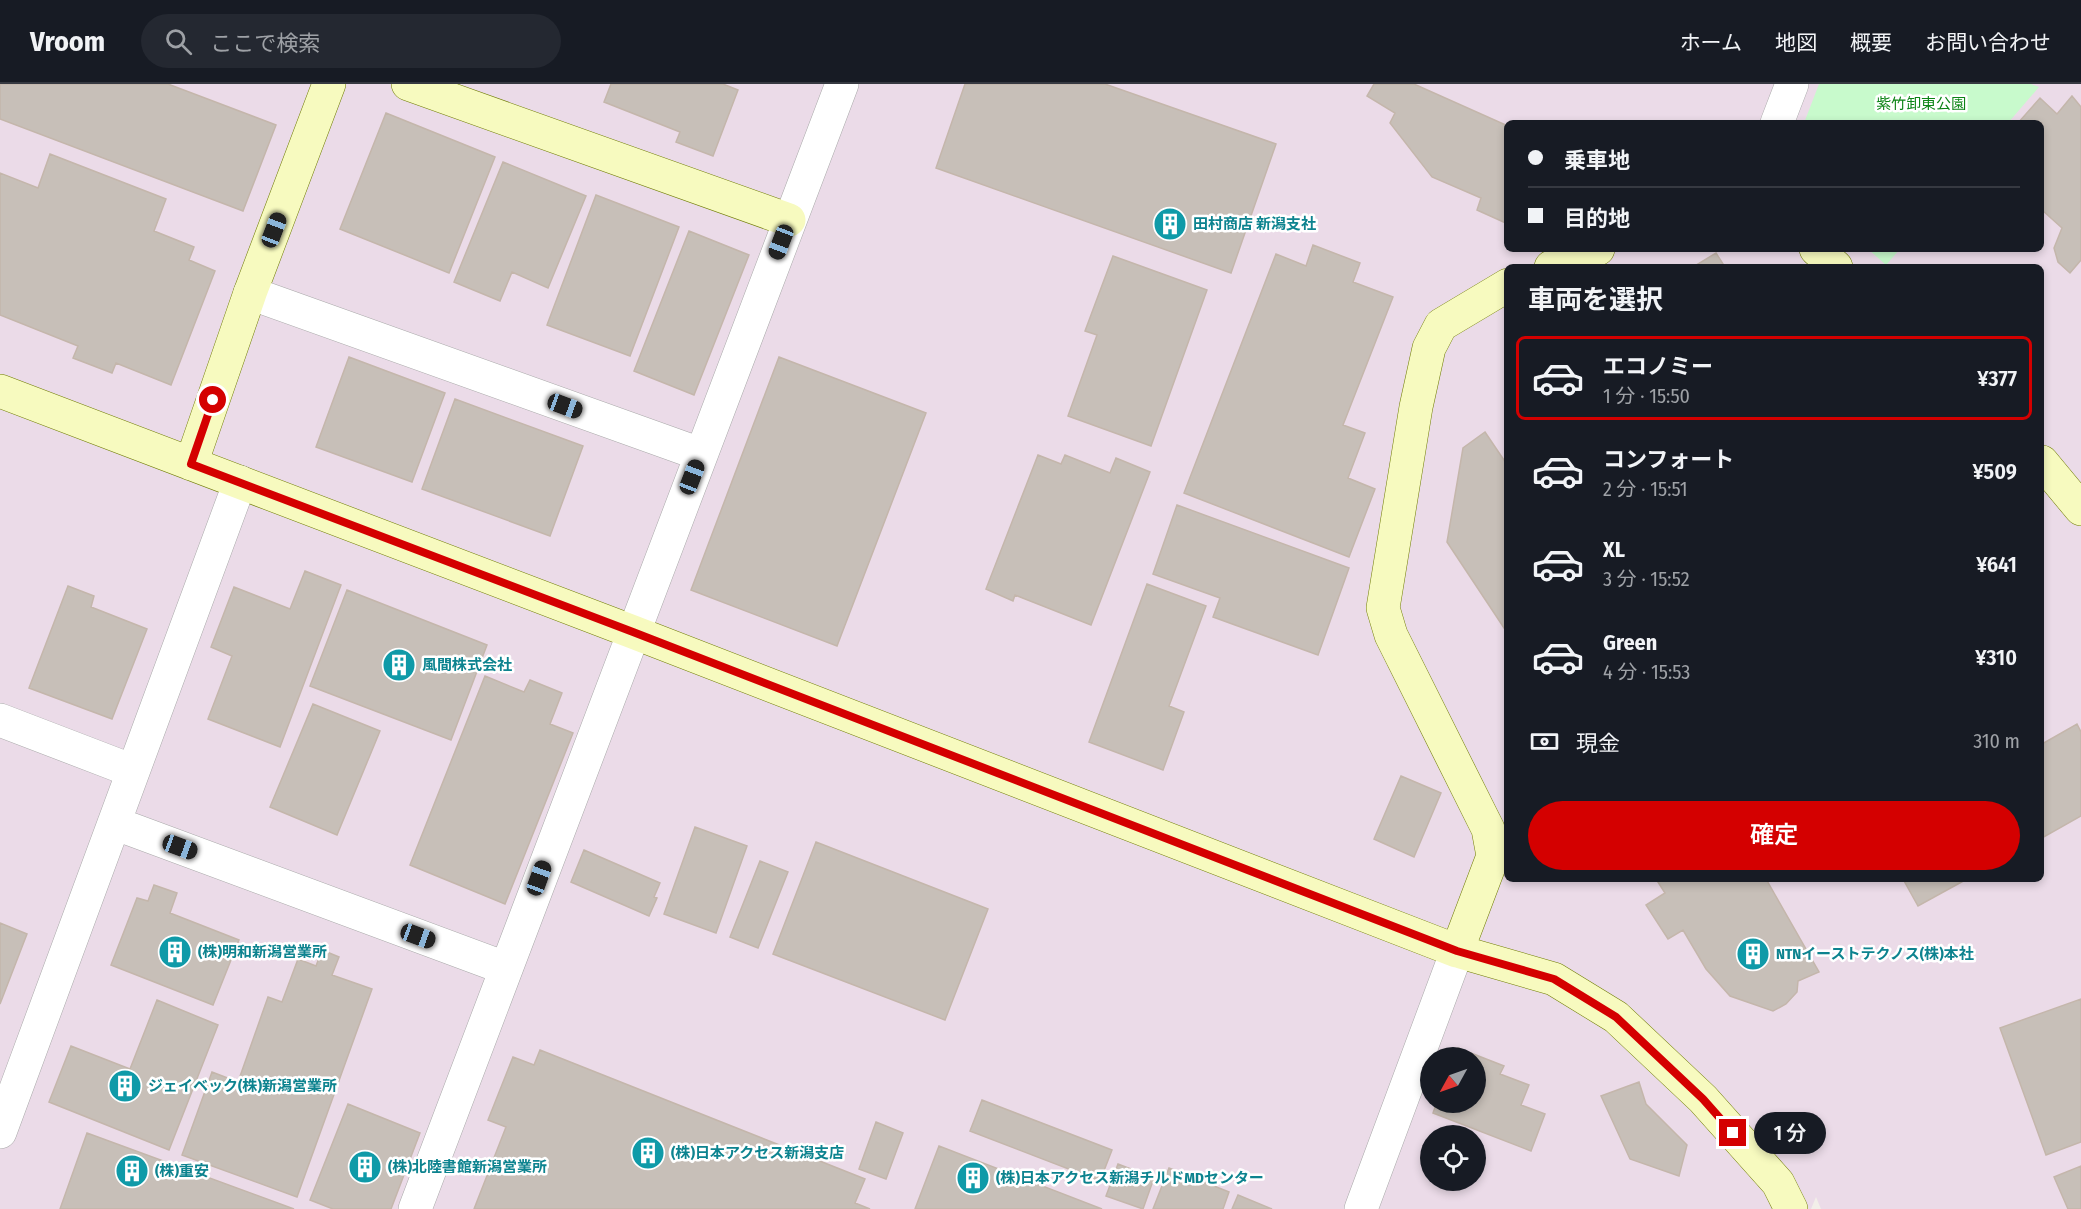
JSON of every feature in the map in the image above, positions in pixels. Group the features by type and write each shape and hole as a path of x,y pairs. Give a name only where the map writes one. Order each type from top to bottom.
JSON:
{"street":[{"path":"191,464 250,293 329,84"},
{"path":"408,84 789,220"},
{"path":"415,1209 842,84"},
{"path":"1778,120 1792,84"},
{"path":"1559,264 1590,252"},
{"path":"1819,252 1833,264"},
{"path":"1361,1209 1493,856 1488,828 1391,635 1383,608 1416,407 1429,348 1441,325 1504,287"},
{"path":"250,293 700,454"},
{"path":"0,391 633,632 1457,951 1554,979 1616,1017 1703,1099 1778,1183 1791,1209"},
{"path":"2044,464 2081,509"},
{"path":"0,1132 240,482"},
{"path":"0,720 133,771"},
{"path":"114,823 506,968"}],"shaded area":[{"path":"0,84 2081,84 2081,1209 1821,1209 1816,1197 1811,1209 0,1209"}],"green space":[{"name":"紫竹卸東公園","path":"1819,84 2031,84 2039,87 2011,120 1805,120"},
{"path":"1871,252 1897,252 1885,264"}],"building":[{"path":"0,84 168,84 276,125 243,211 0,119"},
{"path":"611,84 723,84 738,90 713,156 676,142 680,132 604,102"},
{"name":"田村商店 新潟支社","path":"965,84 1105,84 1276,144 1231,273 936,168"},
{"path":"1374,84 1414,84 1504,124 1504,222 1477,210 1481,198 1432,177 1390,123 1395,113 1367,96"},
{"path":"2072,96 2081,107 2081,260 2070,273 2058,262 2054,248 2062,228 2044,212 2044,120 2021,120 2040,98 2057,114"},
{"path":"386,113 495,157 449,273 340,229"},
{"path":"50,154 166,199 154,231 194,247 189,260 215,271 171,385 116,363 112,373 73,358 78,346 0,315 0,173 38,188"},
{"path":"503,162 586,196 548,288 512,272 500,301 454,282"},
{"path":"596,195 679,227 630,356 547,325"},
{"path":"689,231 749,255 694,395 634,371"},
{"path":"1313,245 1360,263 1353,282 1393,297 1343,425 1365,433 1348,478 1375,489 1349,557 1184,493 1276,254 1306,266"},
{"path":"1716,253 1723,264 1698,264"},
{"path":"1113,256 1207,290 1151,446 1068,416 1097,335 1085,331"},
{"path":"349,357 445,393 412,482 316,447"},
{"path":"779,357 926,413 837,646 691,590"},
{"path":"455,399 583,446 550,536 422,489"},
{"path":"1485,432 1504,460 1504,628 1447,542 1463,448"},
{"path":"1038,455 1061,464 1065,455 1110,473 1116,458 1150,472 1091,625 1015,595 1013,601 986,589"},
{"path":"1177,505 1349,568 1318,655 1213,617 1220,598 1153,574"},
{"path":"305,571 341,585 280,747 208,719 232,656 211,647 234,587 290,609"},
{"path":"1147,584 1206,606 1169,706 1184,712 1163,770 1089,742"},
{"path":"68,586 94,596 91,607 147,629 112,719 29,688"},
{"name":"風間株式会社","path":"347,590 487,645 451,740 310,686"},
{"path":"485,676 524,692 530,680 562,693 550,724 573,733 505,904 410,865"},
{"path":"313,704 380,731 337,835 270,807"},
{"path":"2077,724 2081,732 2081,816 2044,837 2044,743"},
{"path":"1401,776 1441,793 1414,857 1374,839"},
{"path":"695,827 747,846 716,933 664,914"},
{"path":"816,842 988,909 945,1020 773,954"},
{"path":"584,850 660,883 654,897 657,898 649,916 571,882"},
{"path":"760,861 788,872 758,948 730,937"},
{"name":"NTNイーストテクノス(株)本社","path":"1658,882 1768,882 1819,972 1798,981 1797,992 1786,1004 1773,1011 1730,996 1706,969 1683,930 1668,939 1646,905 1665,893"},
{"path":"1905,882 1962,882 1918,906"},
{"name":"(株)明和新潟営業所","path":"154,885 177,893 170,913 239,940 213,1005 111,965 137,898 148,901"},
{"path":"0,923 27,934 0,1004"},
{"path":"322,950 339,957 332,975 372,989 297,1197 182,1155 212,1072 238,1082 268,997 282,1002 298,959 316,966"},
{"path":"2081,999 2081,1142 2046,1155 2000,1028"},
{"name":"ジェイベック(株)新潟営業所","path":"157,1000 218,1025 169,1150 49,1102 71,1046 130,1069"},
{"name":"(株)日本アクセス新潟支店","path":"540,1050 865,1179 855,1203 870,1209 474,1209 506,1127 488,1120 513,1057 534,1065"},
{"path":"1486,1059 1504,1066 1500,1074 1529,1085 1521,1105 1545,1114 1531,1151 1486,1134 1486,1125 1464,1125 1433,1113 1486,1113"},
{"path":"1639,1082 1646,1104 1687,1145 1679,1176 1630,1159 1601,1096"},
{"path":"982,1100 1112,1150 1100,1181 970,1131"},
{"name":"(株)北陸書館新潟営業所","path":"348,1104 420,1133 391,1209 333,1209 310,1200"},
{"path":"876,1122 903,1133 886,1179 859,1169"},
{"name":"(株)重安","path":"87,1133 294,1209 60,1209"},
{"name":"(株)日本アクセス新潟チルドMDセンター","path":"939,1146 1102,1209 915,1209"},
{"path":"1118,1164 1154,1178 1143,1209 1106,1196"},
{"path":"2081,1166 2081,1209 2068,1209 2054,1177"},
{"path":"1169,1168 1229,1192 1223,1209 1153,1209"},
{"path":"1238,1195 1272,1209 1232,1209"}],"place":[{"name":"田村商店 新潟支社","path":"1170,224"},
{"name":"風間株式会社","path":"399,665"},
{"name":"(株)明和新潟営業所","path":"175,952"},
{"name":"NTNイーストテクノス(株)本社","path":"1753,954"},
{"name":"ジェイベック(株)新潟営業所","path":"125,1086"},
{"name":"(株)日本アクセス新潟支店","path":"648,1153"},
{"name":"(株)北陸書館新潟営業所","path":"365,1167"},
{"name":"(株)重安","path":"132,1171"},
{"name":"(株)日本アクセス新潟チルドMDセンター","path":"973,1178"}],"route":[{"path":"213,400 191,464 633,632 1457,951 1554,979 1616,1017 1703,1099 1733,1133"}]}
